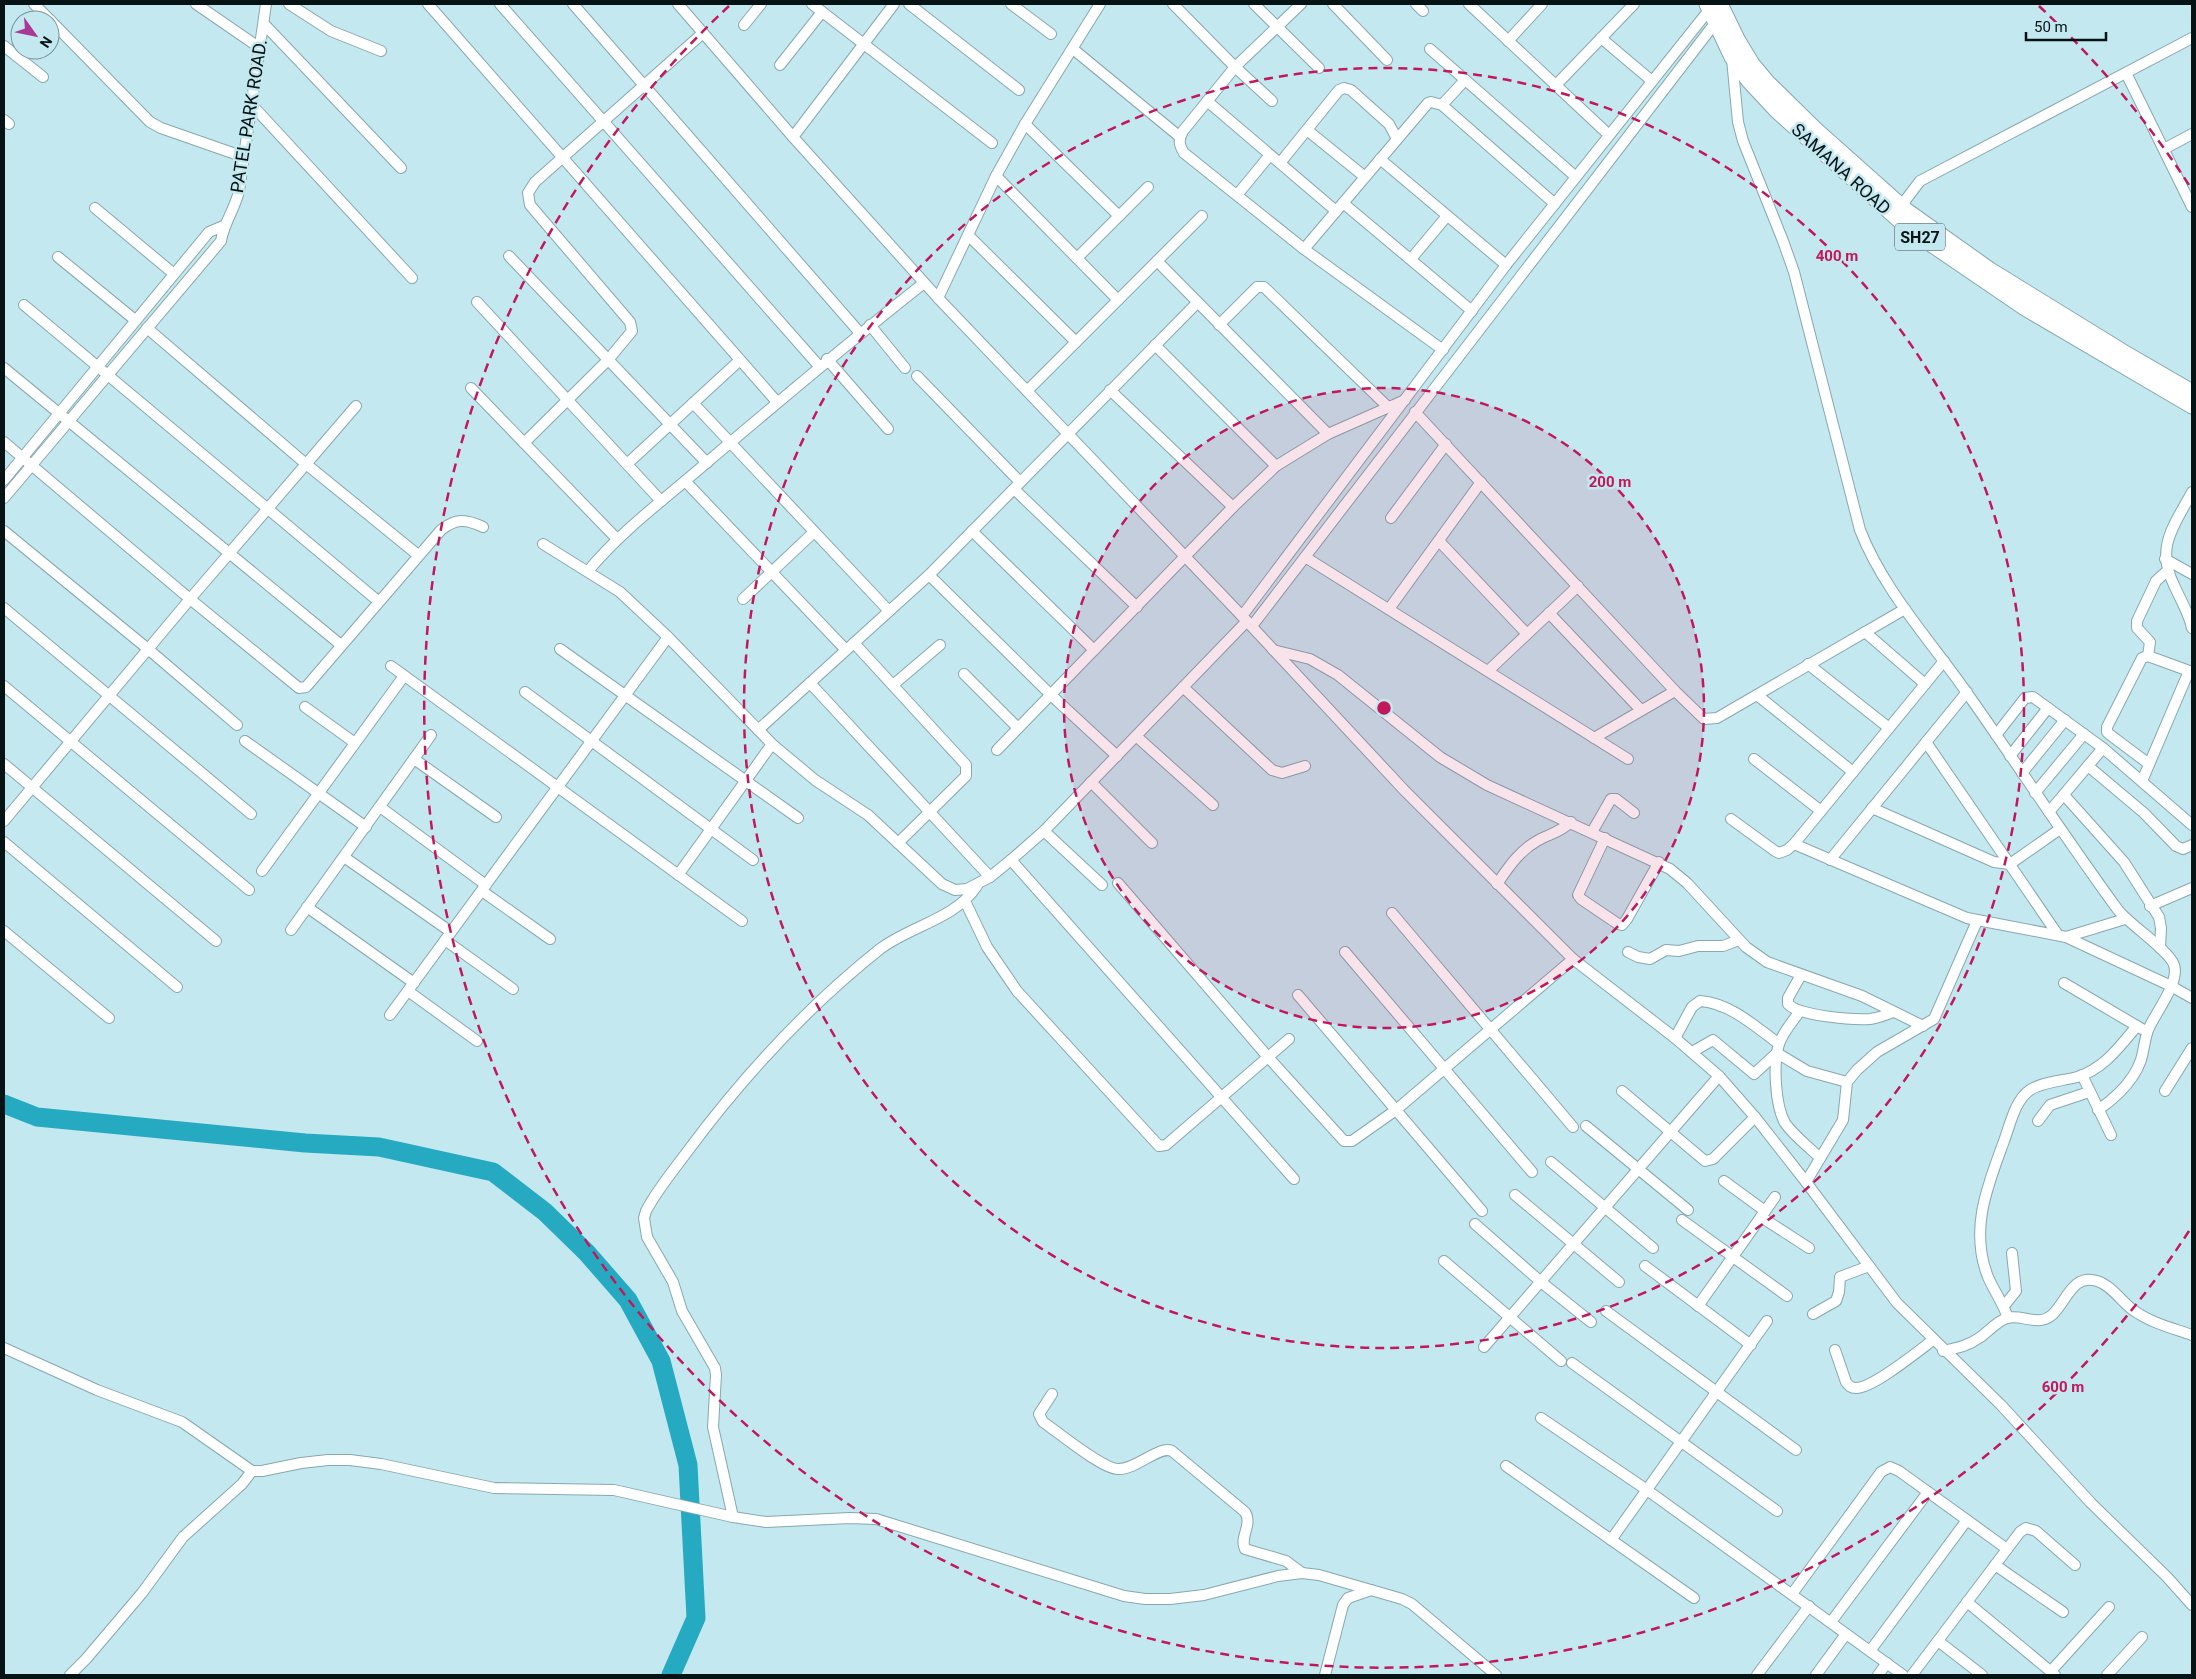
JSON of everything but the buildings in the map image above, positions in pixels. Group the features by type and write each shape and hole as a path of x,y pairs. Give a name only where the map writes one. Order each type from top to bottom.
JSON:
{"main road":[{"name":"SAMANA ROAD","path":"1715,9 1732,57 1748,81 1777,111 1909,229 2025,308 2192,406"},
{"name":"SAMANA ROAD","path":"1715,9 1752,64 1767,82 1815,129 1901,206 1990,270 2192,392"}],"street":[{"path":"196,4 260,48"},
{"name":"PATEL PARK ROAD.","path":"4,498 221,241 226,222 236,201 266,4"},
{"path":"289,4 330,31 381,51"},
{"path":"428,4 776,402"},
{"path":"500,4 603,122 823,363 888,429"},
{"path":"573,4 860,333"},
{"path":"678,4 792,137 938,298 1247,621 1404,790 1573,959 1692,1052 1719,1076 1755,1117 1806,1182 1896,1303 2001,1405 2091,1503 2167,1577 2192,1605"},
{"path":"744,25 760,4"},
{"path":"812,4 992,143"},
{"path":"792,137 894,4"},
{"path":"909,4 1019,90"},
{"path":"1012,4 1051,34"},
{"path":"938,298 996,176 1041,96 1073,49 1100,4"},
{"path":"1173,4 1235,67 1272,101"},
{"path":"1254,4 1319,68"},
{"path":"1301,4 1235,67 1180,137 1179,143 1184,154 1304,248 1443,350"},
{"path":"1333,4 1387,60"},
{"path":"1469,4 1609,135"},
{"path":"1508,41 1542,4"},
{"path":"1556,86 1634,4"},
{"path":"1247,621 1406,399 1506,265 1652,81 1715,9"},
{"path":"543,544 620,592 668,637 772,744 810,776 868,815 948,888 960,891 978,884 990,877 1044,831 1247,621 1305,557 1715,9"},
{"path":"780,65 822,12"},
{"path":"264,24 401,168"},
{"path":"60,30 150,122 161,128 244,156"},
{"path":"524,443 608,360 632,331 630,322 530,205 528,193 535,182 703,33"},
{"path":"1601,38 1652,81"},
{"path":"1901,206 1920,181 2192,38"},
{"path":"4,46 43,76"},
{"path":"1073,49 1180,137"},
{"path":"1430,49 1576,177"},
{"path":"1732,57 1738,122 1743,141 1794,272 1860,530 1871,557 1905,609 1967,692 2060,829 2125,919 2172,960 2175,973 2171,986 2147,1032 2143,1057 2133,1076 2110,1102 2098,1110"},
{"path":"2126,73 2164,150 2189,193 2192,207"},
{"path":"1442,105 1465,80"},
{"path":"1280,164 1339,90 1347,88 1390,124 1397,139"},
{"path":"1207,101 1336,211"},
{"path":"1304,248 1428,103 1435,102 1442,105 1554,204"},
{"path":"252,105 412,278"},
{"path":"1025,124 1119,216"},
{"path":"1307,130 1365,177"},
{"path":"2164,150 2192,134"},
{"path":"1237,195 1270,155"},
{"path":"1380,159 1506,265"},
{"path":"996,176 1118,300"},
{"path":"1077,258 1148,187"},
{"path":"1343,203 1472,311"},
{"path":"95,208 174,274"},
{"path":"1027,391 1202,216"},
{"path":"1411,259 1447,216"},
{"path":"4,480 209,232 226,222"},
{"path":"968,236 1076,342"},
{"path":"509,256 707,463"},
{"path":"58,257 136,320"},
{"path":"1157,261 1328,434"},
{"path":"588,571 617,539 776,402 924,282"},
{"path":"1219,325 1258,287 1264,287 1388,407"},
{"path":"477,302 661,501"},
{"path":"758,730 929,575 1197,303"},
{"path":"24,305 378,601"},
{"path":"870,325 905,368"},
{"path":"147,328 306,464 418,555"},
{"path":"1155,345 1276,466"},
{"path":"627,464 740,360"},
{"path":"4,368 60,412 341,645"},
{"path":"917,376 1017,485 1137,607"},
{"path":"471,388 617,539"},
{"path":"1110,390 1232,507"},
{"path":"997,750 1186,557 1232,507 1276,466 1299,449 1328,434 1406,399"},
{"path":"693,403 729,444 889,611"},
{"path":"4,820 229,553 356,406"},
{"path":"1415,412 1675,691 1698,715 1710,720 1757,695 1905,609"},
{"path":"4,442 299,688 306,687 440,530 454,521 465,520 483,528"},
{"path":"1391,518 1446,444"},
{"path":"686,481 772,572 850,647 893,685 966,765 966,776 898,843"},
{"path":"1389,609 1482,482"},
{"path":"2192,492 2167,541 2165,559 2167,571 2192,628"},
{"path":"4,531 148,649 236,725"},
{"path":"972,531 1094,650"},
{"path":"743,599 814,532"},
{"path":"1439,541 1527,634"},
{"path":"1305,557 1628,759"},
{"path":"2165,559 2192,574"},
{"path":"2148,656 2150,642 2137,628 2138,621 2156,581 2167,571"},
{"path":"929,575 1116,756"},
{"path":"1488,671 1578,586"},
{"path":"4,608 251,814"},
{"path":"1549,613 1641,710"},
{"path":"1865,632 1925,684"},
{"path":"390,1015 668,637"},
{"path":"893,685 940,645"},
{"path":"560,649 798,818"},
{"path":"1273,650 1300,655 1321,664 1367,697 1440,757 1501,793 1659,862 1687,884 1752,953 1767,962 1800,975 1854,992 1923,1026"},
{"path":"2142,781 2191,672 2148,656 2142,658 2106,729 2109,734 2149,764"},
{"path":"1731,819 1779,853 1787,850 1794,844 1944,661"},
{"path":"1808,664 1889,728"},
{"path":"391,666 742,921"},
{"path":"964,674 1018,728"},
{"path":"262,871 404,676"},
{"path":"810,682 928,813 990,877"},
{"path":"4,686 249,890"},
{"path":"1184,687 1272,770 1282,773 1305,766"},
{"path":"1594,738 1675,691"},
{"path":"525,692 753,860"},
{"path":"1830,860 1967,692"},
{"path":"1757,695 1853,772"},
{"path":"1996,735 2028,696 2033,697 2103,748 2192,825"},
{"path":"305,707 355,743"},
{"path":"2010,756 2048,708"},
{"path":"2022,773 2065,720"},
{"path":"2036,793 2084,734"},
{"path":"291,930 432,735"},
{"path":"1136,736 1213,805"},
{"path":"245,741 366,827"},
{"path":"1926,742 2062,936"},
{"path":"678,875 772,744"},
{"path":"2049,812 2103,748"},
{"path":"414,759 496,817"},
{"path":"1754,759 1821,811"},
{"path":"4,764 216,941"},
{"path":"2088,766 2144,813 2176,846 2183,849 2192,845"},
{"path":"1091,782 1152,843"},
{"path":"2064,795 2124,862 2160,922 2160,948"},
{"path":"1592,832 1611,799 1616,799 1634,812"},
{"path":"380,807 550,939"},
{"path":"1872,808 1986,860 2010,864 2060,829"},
{"path":"1497,884 1514,861 1526,849 1541,839 1560,832 1571,822"},
{"path":"1044,831 1102,884"},
{"path":"1605,838 1578,894 1581,899 1618,924 1622,925 1627,919 1659,862"},
{"path":"4,842 177,987"},
{"path":"1794,844 1977,921 2062,936 2171,986 2192,998"},
{"path":"344,857 448,936 513,989"},
{"path":"1011,860 1294,1179"},
{"path":"1118,883 1268,1057 1344,1141 1352,1141 1396,1110 1573,959"},
{"path":"728,1515 713,1427 716,1375 714,1368 682,1311 670,1276 647,1237 644,1226 646,1211 705,1128 743,1083 826,996 898,937 954,910 965,901 978,884"},
{"path":"2150,906 2192,888"},
{"path":"965,901 987,947 1017,991 1155,1144 1159,1146 1166,1145 1289,1039"},
{"path":"307,907 411,987 477,1041"},
{"path":"1392,913 1573,1128"},
{"path":"2062,936 2125,919"},
{"path":"1806,1182 1843,1120 1847,1082 1877,1052 1930,1022 1937,1015 1977,921"},
{"path":"4,931 109,1018"},
{"path":"1628,952 1644,960 1670,949 1679,951 1698,946 1723,946 1739,940"},
{"path":"1345,952 1532,1172"},
{"path":"1800,975 1787,1002 1790,1007 1800,1011 1869,1019 1893,1012"},
{"path":"2064,984 2147,1032"},
{"path":"1298,995 1482,1210"},
{"path":"1674,1038 1696,1002 1715,1004 1733,1012 1807,1071 1847,1082"},
{"path":"1692,1052 1713,1040 1754,1074 1778,1049 1800,1011"},
{"path":"2008,1318 2004,1306 1988,1277 1980,1236 1982,1210 1990,1180 2015,1111 2025,1094 2039,1086 2082,1075 2110,1058 2137,1026"},
{"path":"2165,1091 2192,1048"},
{"path":"1778,1049 1777,1090 1781,1114 1788,1127 1820,1158"},
{"path":"2082,1075 2111,1135"},
{"path":"1484,1347 1719,1076"},
{"path":"1622,1091 1701,1160 1709,1162 1755,1117"},
{"path":"2038,1121 2050,1105 2089,1092"},
{"path":"1586,1126 1688,1210"},
{"path":"1551,1162 1653,1248"},
{"path":"1724,1181 1763,1214 1809,1248"},
{"path":"1515,1195 1619,1282"},
{"path":"1698,1306 1775,1197"},
{"path":"1682,1220 1787,1296"},
{"path":"1475,1224 1541,1282 1591,1322"},
{"path":"2004,1306 2016,1291 2012,1253"},
{"path":"1444,1262 1509,1318 1566,1362 1682,1442 1777,1511"},
{"path":"1645,1266 1751,1345"},
{"path":"1813,1314 1836,1301 1840,1277 1869,1266"},
{"path":"1944,1350 1969,1344 2008,1318 2034,1320 2047,1318 2058,1308 2070,1289 2077,1284 2089,1280 2102,1283 2131,1309 2149,1320 2192,1335"},
{"path":"1606,1311 1796,1450"},
{"path":"1611,1540 1768,1321"},
{"path":"1834,1350 1846,1382 1849,1386 1857,1388 1868,1384 1891,1370 1933,1340"},
{"path":"4,1348 79,1383 182,1422 252,1471 328,1460 350,1460 381,1464 494,1488 614,1490 766,1522 850,1518 876,1519 1124,1596 1145,1599 1204,1595 1278,1576 1302,1573 1319,1575 1402,1599 1412,1604 1496,1675"},
{"path":"1052,1394 1039,1414 1044,1422 1111,1468 1128,1468 1164,1449 1172,1451 1245,1512 1248,1519 1243,1544 1245,1549 1291,1563 1302,1573"},
{"path":"1541,1418 1647,1490 1903,1675"},
{"path":"1506,1466 1694,1598"},
{"path":"1792,1594 1881,1472 1890,1467 2007,1549"},
{"path":"70,1675 86,1659 142,1592 183,1537 242,1484 252,1471"},
{"path":"1831,1622 1928,1492"},
{"path":"1870,1651 1967,1520"},
{"path":"1912,1675 2020,1532 2026,1528 2031,1528 2075,1565"},
{"path":"1995,1565 2063,1612"},
{"path":"1325,1675 1343,1605 1348,1598 1372,1590"},
{"path":"1967,1602 2053,1673 2110,1607"},
{"path":"1757,1675 1809,1606"},
{"path":"1816,1675 1846,1634"},
{"path":"2108,1675 2142,1637"},
{"path":"1938,1641 1982,1675"},
{"path":"1878,1675 1887,1663"}],"waterway":[{"path":"4,1104 37,1117 305,1143 379,1147 493,1172 545,1212 587,1253 628,1300 661,1361 688,1465 696,1618 671,1675"}]}
